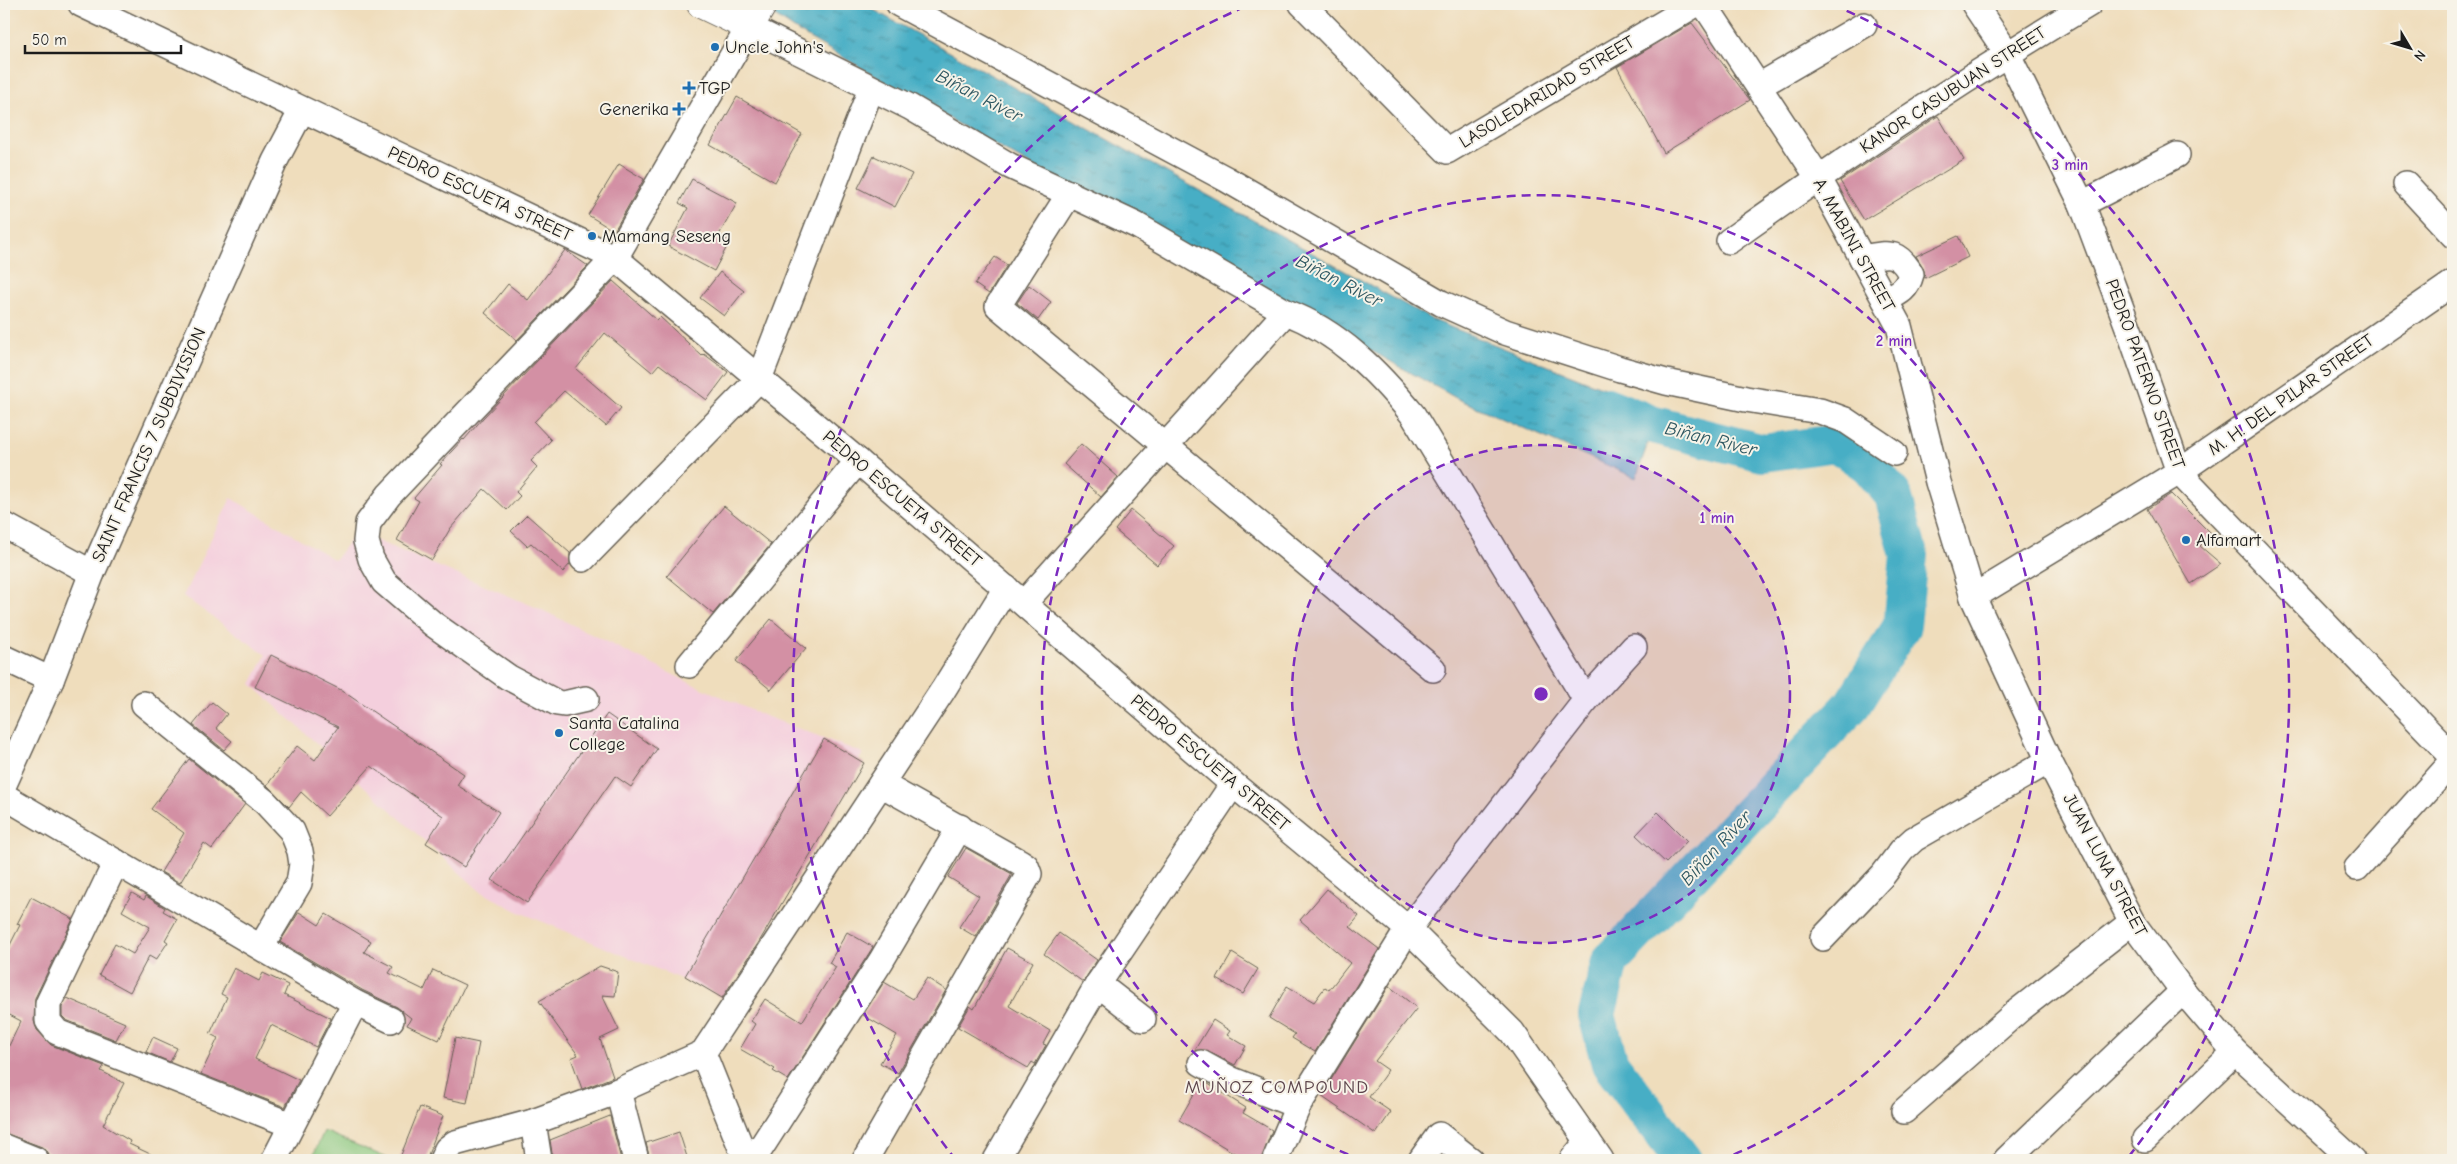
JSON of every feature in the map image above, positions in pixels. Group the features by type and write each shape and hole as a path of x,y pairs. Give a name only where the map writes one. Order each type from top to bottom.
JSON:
{"main road":[{"path":"701,4 756,14"}],"street":[{"name":"PEDRO ESCUETA STREET","path":"82,4 615,258 858,461 1233,784 1408,930 1512,1032 1595,1151"},
{"path":"898,4 1226,179 1450,307 1505,332 1666,382 1746,399 1820,411 1845,420 1894,452"},
{"name":"LASOLEDARIDAD STREET","path":"1302,4 1447,151 1696,4"},
{"name":"A. MABINI STREET","path":"1704,4 1818,177 1899,326 1938,482 1973,597"},
{"name":"PEDRO PATERNO STREET","path":"1974,4 2007,53 2082,204 2132,335 2179,472 2453,757"},
{"name":"KANOR CASUBUAN STREET","path":"1729,240 1818,177 2007,53 2089,4"},
{"path":"586,699 564,704 557,703 508,677 433,624 384,582 371,559 366,541 368,523 389,495 615,258 756,14 871,89 910,107 1010,166 1136,225 1286,312 1308,320 1359,356 1387,382 1413,415 1586,700"},
{"path":"1759,86 1864,25"},
{"path":"583,558 760,379 871,89"},
{"name":"SAINT FRANCIS 7 SUBDIVISION","path":"4,784 51,680 92,573 275,161 302,110"},
{"path":"2082,204 2177,155"},
{"path":"2406,184 2453,235"},
{"path":"1070,193 998,306 1433,669"},
{"path":"1862,258 1892,254 1903,261 1911,274 1908,285 1903,291 1885,300"},
{"name":"M. H. DEL PILAR STREET","path":"1973,597 2179,472 2453,283"},
{"path":"442,1160 446,1149 455,1144 534,1122 618,1091 703,1052 881,784 1015,596 1167,446 1286,312"},
{"path":"688,665 858,461"},
{"path":"4,525 92,573"},
{"name":"JUAN LUNA STREET","path":"1973,597 2049,761 2132,922 2183,991 2235,1052 2353,1160"},
{"path":"1275,1160 1298,1106 1408,930 1586,700 1634,647"},
{"path":"4,658 51,680"},
{"path":"144,704 265,802 292,831 300,852 302,864 299,883 261,947"},
{"path":"1823,938 1883,875 1914,838 2049,761"},
{"path":"2357,868 2453,761"},
{"path":"865,1160 1029,874 1026,866 881,784"},
{"path":"996,1160 1098,984 1233,784"},
{"path":"4,796 355,1003 391,1020"},
{"path":"753,1160 881,961 960,827"},
{"path":"116,862 48,1004 48,1021 57,1032 291,1126"},
{"path":"1904,1111 2019,1010 2132,922"},
{"path":"1098,984 1143,1019"},
{"path":"2006,1160 2183,991"},
{"path":"274,1160 355,1003"},
{"path":"703,1052 746,1160"},
{"path":"2146,1140 2235,1052"},
{"path":"1201,1063 1232,1080 1298,1106"},
{"path":"618,1091 636,1160"},
{"path":"534,1122 539,1160"},
{"path":"1421,1160 1439,1135 1472,1160"},
{"path":"4,1147 36,1160"},
{"path":"1572,1160 1595,1151"}],"shaded area":[{"name":"Santa Catalina College","path":"231,498 335,560 356,532 540,609 686,681 760,714 863,753 724,997 517,911 480,891 251,684 266,655 183,596"}],"green space":[{"path":"324,1131 387,1158 387,1160 311,1160"}],"water":[{"path":"757,4 863,4 1433,320 1669,414 1654,425 1636,478 1456,398 1282,301 1049,176 799,32"}],"building":[{"path":"1692,23 1750,100 1664,153 1617,67"},
{"path":"737,97 802,134 775,182 710,145"},
{"path":"1938,116 1964,160 1864,220 1840,181"},
{"path":"874,156 912,174 895,207 858,188"},
{"path":"619,164 644,179 614,231 588,215"},
{"path":"692,179 737,203 719,235 730,241 714,271 668,246 688,208 679,203"},
{"path":"1958,236 1968,257 1925,278 1923,267 1916,256"},
{"path":"565,250 588,266 517,340 485,313 508,284 528,300"},
{"path":"995,257 1007,265 989,294 975,284"},
{"path":"720,272 744,291 724,316 700,298"},
{"path":"613,281 657,320 660,317 702,356 704,354 728,372 707,400 659,364 652,372 605,333 576,369 621,408 606,426 564,391 534,422 551,440 531,461 537,467 516,492 520,496 507,510 484,489 450,529 432,560 397,540 419,501 414,498 442,465 440,464"},
{"path":"1029,285 1051,302 1038,320 1017,303"},
{"path":"1081,444 1118,477 1101,497 1064,464"},
{"name":"Alfamart","path":"2171,494 2212,535 2200,546 2221,564 2191,584 2147,509"},
{"path":"724,506 771,544 713,614 667,576"},
{"path":"1131,510 1174,546 1157,565 1115,530"},
{"path":"527,515 570,553 570,564 563,572 531,543 527,546 511,531"},
{"path":"771,619 806,648 771,690 736,661"},
{"path":"271,655 341,690 464,774 457,785 499,812 464,867 426,843 443,816 371,766 327,816 301,792 289,807 267,785 297,746 315,760 338,727 255,687"},
{"path":"212,702 227,714 216,728 232,741 224,750 193,725"},
{"path":"607,714 657,749 631,787 615,776 527,903 492,880"},
{"path":"824,739 864,763 759,942 722,998 685,976"},
{"path":"189,759 245,804 212,849 204,843 180,883 161,872 184,833 151,809"},
{"path":"1658,812 1687,841 1666,863 1636,835"},
{"path":"966,848 1012,874 976,937 959,927 979,896 948,877"},
{"path":"1327,889 1359,916 1350,927 1379,949 1315,1052 1292,1038 1295,1034 1269,1018 1287,986 1314,1002 1325,987 1329,990 1350,963 1300,920"},
{"path":"132,893 144,900 146,896 165,908 163,911 177,919 165,940 168,942 156,960 149,956 130,992 99,975 115,944 133,954 150,927 122,911"},
{"path":"31,897 73,919 35,998 34,1021 37,1030 51,1045 104,1066 101,1071 124,1083 103,1125 130,1141 129,1144 163,1160 50,1160 48,1152 42,1147 4,1133 4,1094 10,1081 4,1078 4,1056 21,1021 4,1012 4,957 20,925 17,924"},
{"path":"299,912 319,925 326,914 371,941 364,952 393,967 389,973 424,990 433,970 465,985 439,1040 407,1025 411,1018 397,1007 362,990 280,942"},
{"path":"847,932 873,947 788,1080 773,1071 775,1069 740,1049 755,1024 751,1021 765,999 802,1022 836,967 829,963"},
{"path":"1059,933 1097,960 1083,982 1044,954"},
{"path":"1007,948 1033,962 1009,1006 1050,1031 1043,1044 1046,1045 1035,1064 1032,1062 1028,1068 958,1027 970,1006 974,1009"},
{"path":"1232,953 1258,969 1243,994 1217,979"},
{"path":"600,966 618,972 615,996 602,995 619,1030 600,1039 613,1077 582,1089 571,1058 578,1055 539,1001"},
{"path":"234,968 259,981 263,973 288,985 284,995 331,1018 316,1047 271,1025 255,1059 299,1080 285,1107 201,1074 218,1038 210,1034 227,997 221,994"},
{"path":"927,978 946,990 898,1073 880,1063 897,1035 863,1015 884,982 913,999"},
{"path":"1389,986 1417,1008 1375,1061 1388,1070 1369,1097 1391,1112 1376,1134 1321,1096"},
{"path":"67,998 125,1023 116,1040 66,1020 62,1016 62,1007"},
{"path":"1213,1020 1230,1031 1227,1035 1246,1046 1235,1065 1207,1050 1194,1051"},
{"path":"153,1037 177,1048 170,1062 146,1052"},
{"path":"455,1038 479,1043 467,1103 443,1098"},
{"path":"1202,1080 1246,1108 1243,1113 1272,1130 1261,1160 1246,1160 1179,1120"},
{"path":"420,1107 443,1116 426,1160 399,1160"},
{"path":"610,1116 621,1160 553,1160 550,1140"},
{"path":"679,1132 688,1160 650,1160 646,1143"}],"waterway":[{"name":"Biñan River","path":"1607,406 1654,425 1763,453 1836,443 1868,465 1893,495 1909,555 1902,626 1852,705 1610,961 1597,1015 1610,1064 1683,1160"}],"place":[{"name":"Uncle John's","path":"715,47"},
{"name":"TGP","path":"689,88"},
{"name":"Generika","path":"679,109"},
{"name":"Mamang Seseng","path":"592,236"},
{"name":"Alfamart","path":"2186,540"},
{"name":"Santa Catalina College","path":"559,733"}],"district":[{"name":"MUÑOZ COMPOUND","path":"1277,1087"}]}
